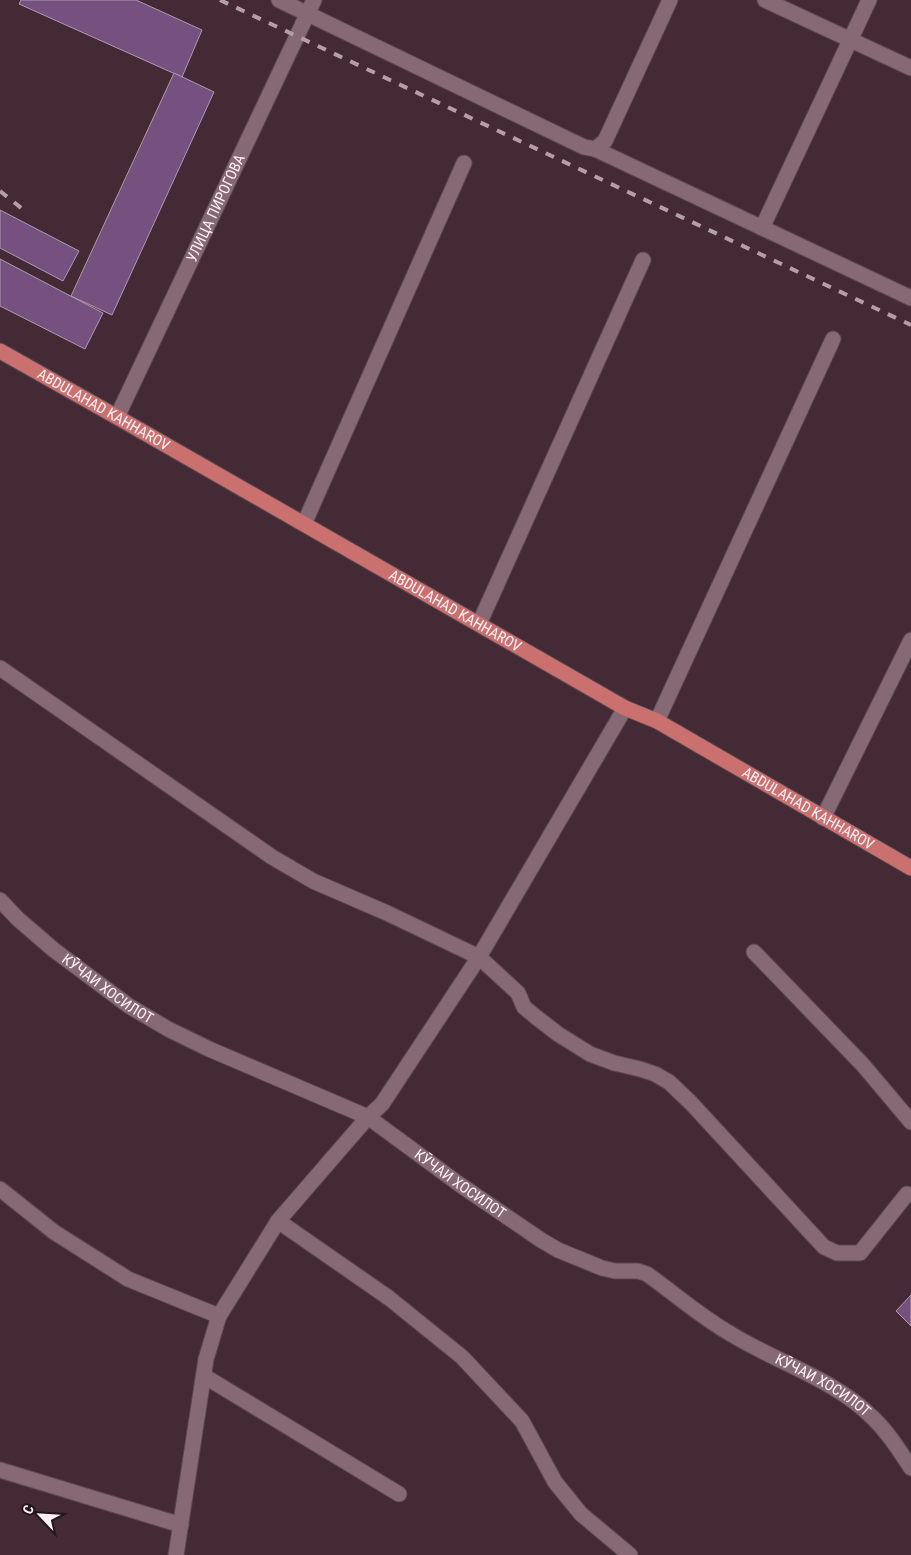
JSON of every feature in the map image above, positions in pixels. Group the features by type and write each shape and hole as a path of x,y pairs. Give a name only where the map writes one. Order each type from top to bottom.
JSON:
{"main road":[{"name":"ABDULAHAD KAHHAROV","path":"0,351 117,416 625,708 657,721 911,868"}],"street":[{"path":"279,0 584,147 595,149 911,298"},
{"name":"УЛИЦА ПИРОГОВА","path":"117,416 314,0"},
{"path":"595,149 605,141 670,0"},
{"path":"765,0 911,68"},
{"path":"762,228 869,0"},
{"path":"304,524 464,163"},
{"path":"479,624 643,260"},
{"path":"657,721 833,339"},
{"path":"823,818 911,640"},
{"path":"0,668 272,857 313,881 387,912 479,957 518,993 524,1007 558,1034 590,1054 614,1064 654,1074 668,1082 692,1102 824,1246 837,1253 860,1253 910,1193"},
{"path":"176,1555 206,1359 219,1316 278,1221 368,1117 382,1104 479,957 625,708"},
{"name":"КӮЧАИ ХОСИЛОТ","path":"0,900 18,919 54,950 128,1006 168,1029 209,1049 368,1117 459,1184 558,1250 602,1268 615,1271 638,1271 647,1274 707,1320 732,1336 835,1389 864,1409 877,1422 896,1445 911,1468"},
{"path":"754,952 863,1065 911,1122"},
{"path":"0,1189 54,1232 128,1279 219,1316"},
{"path":"278,1221 389,1298 462,1357 522,1421 555,1482 581,1514 630,1555"},
{"path":"204,1376 398,1494"},
{"path":"0,1470 181,1525"}],"building":[{"path":"21,0 136,0 202,30 182,77 19,4"},
{"path":"174,73 214,92 112,315 71,296"},
{"path":"0,210 79,251 63,281 0,248"},
{"path":"0,259 103,313 85,349 0,306"},
{"path":"911,1295 911,1326 896,1311"}],"railway":[{"path":"220,0 911,325"},
{"path":"0,191 25,211"}]}
